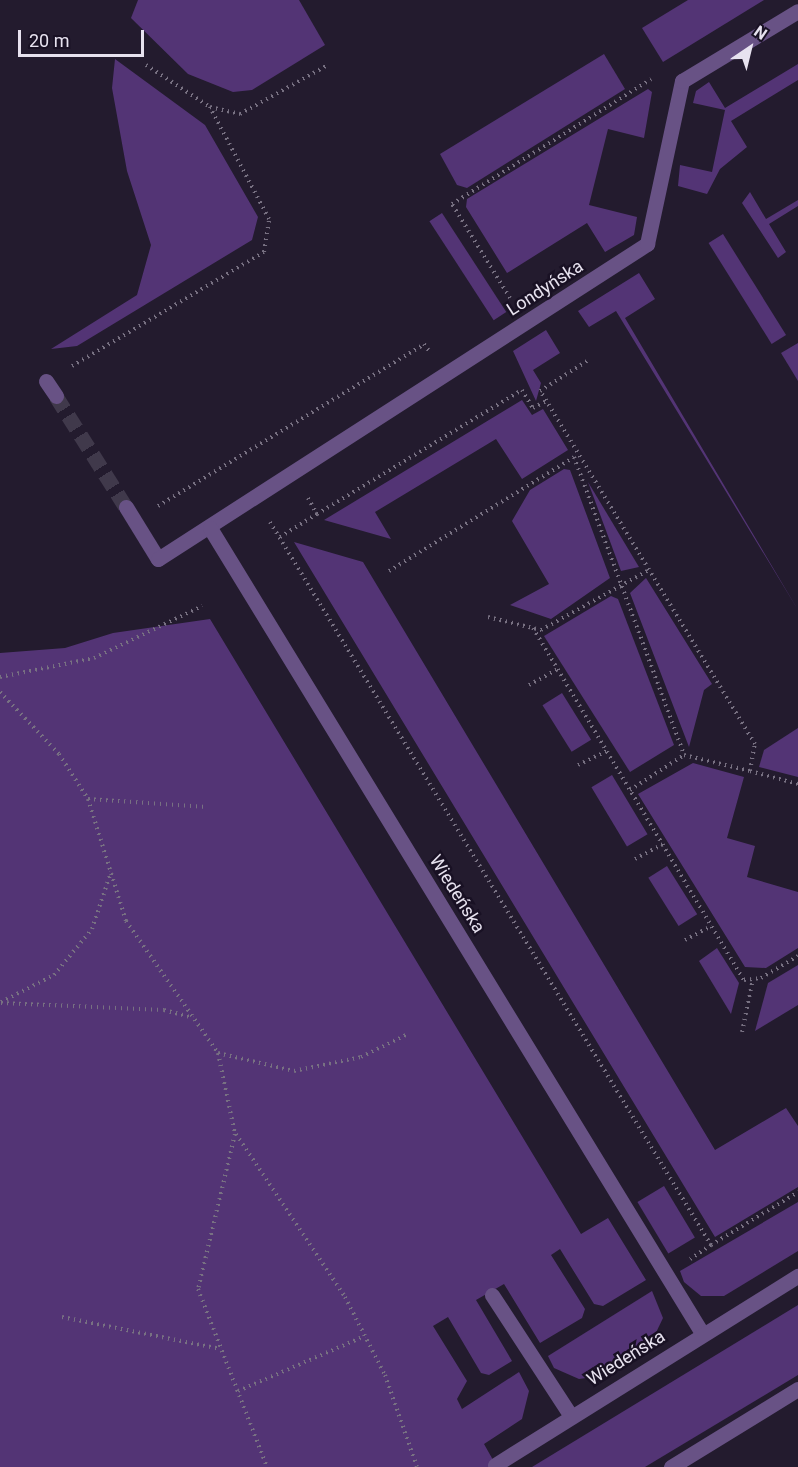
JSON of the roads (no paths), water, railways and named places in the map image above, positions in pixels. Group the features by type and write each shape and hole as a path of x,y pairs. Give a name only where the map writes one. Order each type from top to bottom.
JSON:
{"street":[{"name":"Londyńska","path":"210,528 445,378 647,244 682,81 798,11"},
{"path":"46,381 56,396"},
{"path":"126,507 158,559 210,528"},
{"name":"Wiedeńska","path":"210,528 702,1333"},
{"name":"Wiedeńska","path":"495,1465 702,1333 798,1276"},
{"path":"492,1295 572,1416"},
{"path":"670,1467 798,1389"}],"tunnel":[{"path":"56,396 126,507"}]}
